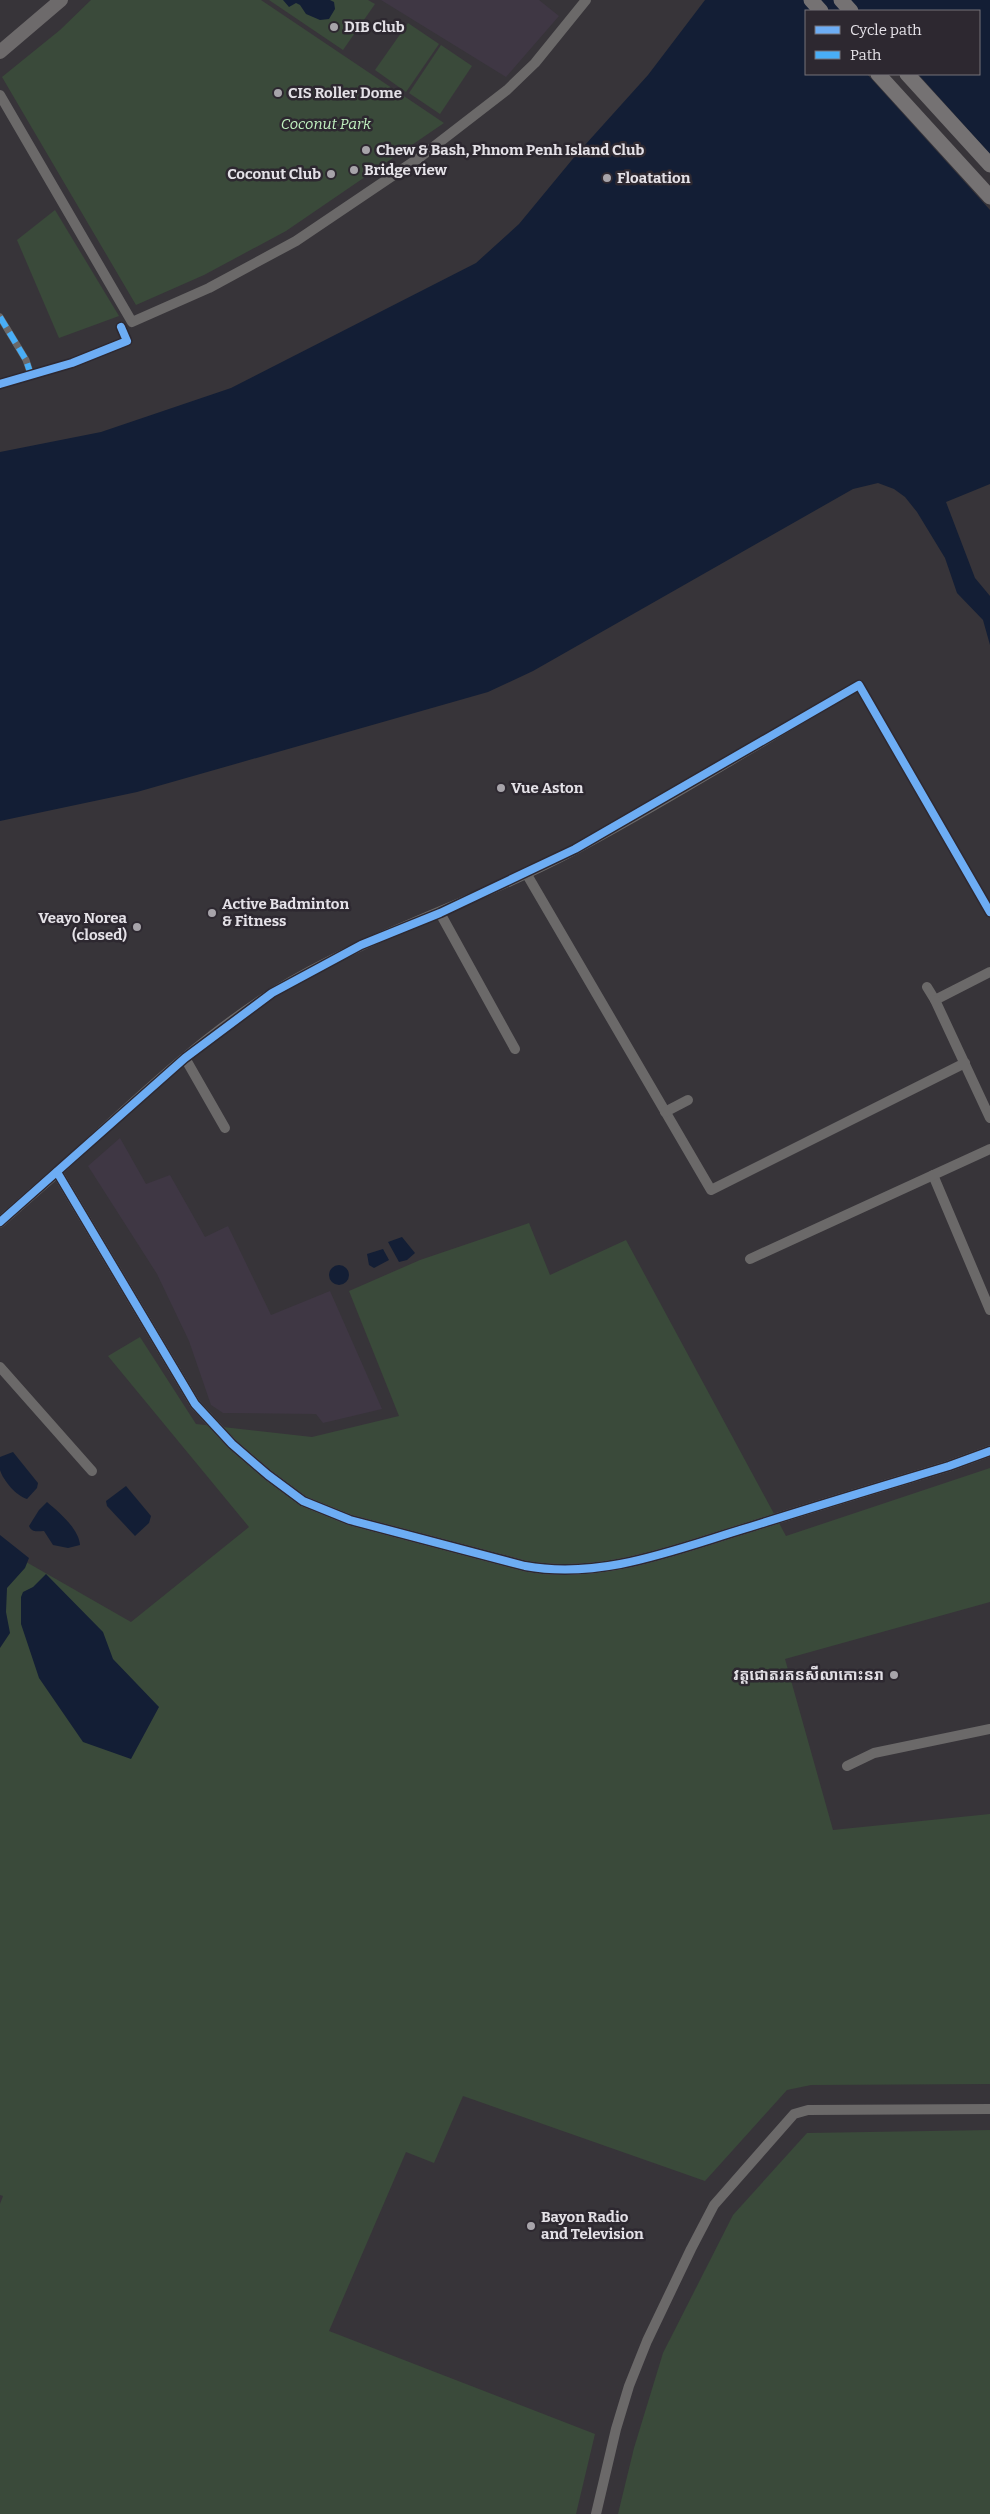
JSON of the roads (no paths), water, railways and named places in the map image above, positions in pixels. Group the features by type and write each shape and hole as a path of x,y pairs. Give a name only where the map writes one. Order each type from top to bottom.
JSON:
{"main road":[{"path":"0,52 61,0"},
{"path":"811,0 820,10"},
{"path":"841,0 850,10"},
{"path":"879,75 990,197"},
{"path":"908,75 990,165"}],"street":[{"path":"0,95 132,322 209,288 296,241 419,158 508,90 535,63 586,0"},
{"path":"0,317 26,360 31,375"},
{"path":"0,384 127,342 121,327"},
{"path":"0,1222 185,1058 245,1011 294,981 361,945 440,913 575,850 858,685 990,912"},
{"path":"526,873 711,1190 964,1063"},
{"path":"440,913 515,1049"},
{"path":"935,1000 990,972"},
{"path":"927,987 935,1000 990,1118"},
{"path":"185,1058 225,1128"},
{"path":"665,1112 688,1100"},
{"path":"750,1259 990,1149"},
{"path":"57,1172 195,1404 232,1444 268,1475 303,1500 350,1520 525,1566 554,1571 580,1570 643,1559 949,1466 990,1450"},
{"path":"933,1175 990,1310"},
{"path":"0,1367 92,1471"},
{"path":"847,1766 874,1754 990,1730"},
{"path":"596,2514 616,2429 629,2386 691,2249 714,2204 794,2114 808,2110 990,2110"}],"water":[{"path":"283,0 330,0 334,2 335,9 329,19 320,20 306,14 300,5 296,3 289,7"},
{"path":"705,0 990,0 990,484 946,502 975,578 990,596 990,645 983,620 957,593 945,558 917,512 905,497 894,489 878,483 853,489 533,671 488,692 137,792 0,821 0,452 101,432 231,388 476,263 519,224 576,155 648,75"},
{"path":"402,1237 415,1253 407,1260 399,1262 388,1242"},
{"path":"383,1249 389,1260 374,1268 369,1265 367,1254"},
{"path":"339,1265 346,1268 349,1275 346,1282 339,1285 332,1282 329,1275 332,1268"},
{"path":"13,1452 38,1483 37,1488 27,1499 10,1487 0,1470 0,1457"},
{"path":"126,1486 151,1516 149,1523 135,1536 107,1506 106,1501"},
{"path":"47,1502 72,1527 79,1539 80,1545 68,1548 53,1545 44,1531 35,1531 30,1528 29,1526 39,1510"},
{"path":"0,1535 29,1558 25,1568 7,1588 6,1612 10,1633 0,1648"},
{"path":"46,1574 103,1632 113,1659 159,1707 131,1759 83,1742 39,1678 21,1624 21,1597 23,1592 33,1587"}],"place":[{"name":"DIB Club","path":"334,27"},
{"name":"CIS Roller Dome","path":"278,93"},
{"name":"Chew & Bash, Phnom Penh Island Club","path":"366,150"},
{"name":"Bridge view","path":"354,170"},
{"name":"Coconut Club","path":"331,174"},
{"name":"Floatation","path":"607,178"},
{"name":"Vue Aston","path":"501,788"},
{"name":"Active Badminton & Fitness","path":"212,913"},
{"name":"Veayo Norea (closed)","path":"137,927"},
{"name":"វត្តជោតរតនសីលាកោះនរា","path":"894,1675"},
{"name":"Bayon Radio and Television","path":"531,2226"}],"park label":[{"name":"Coconut Park","path":"326,124"}]}
